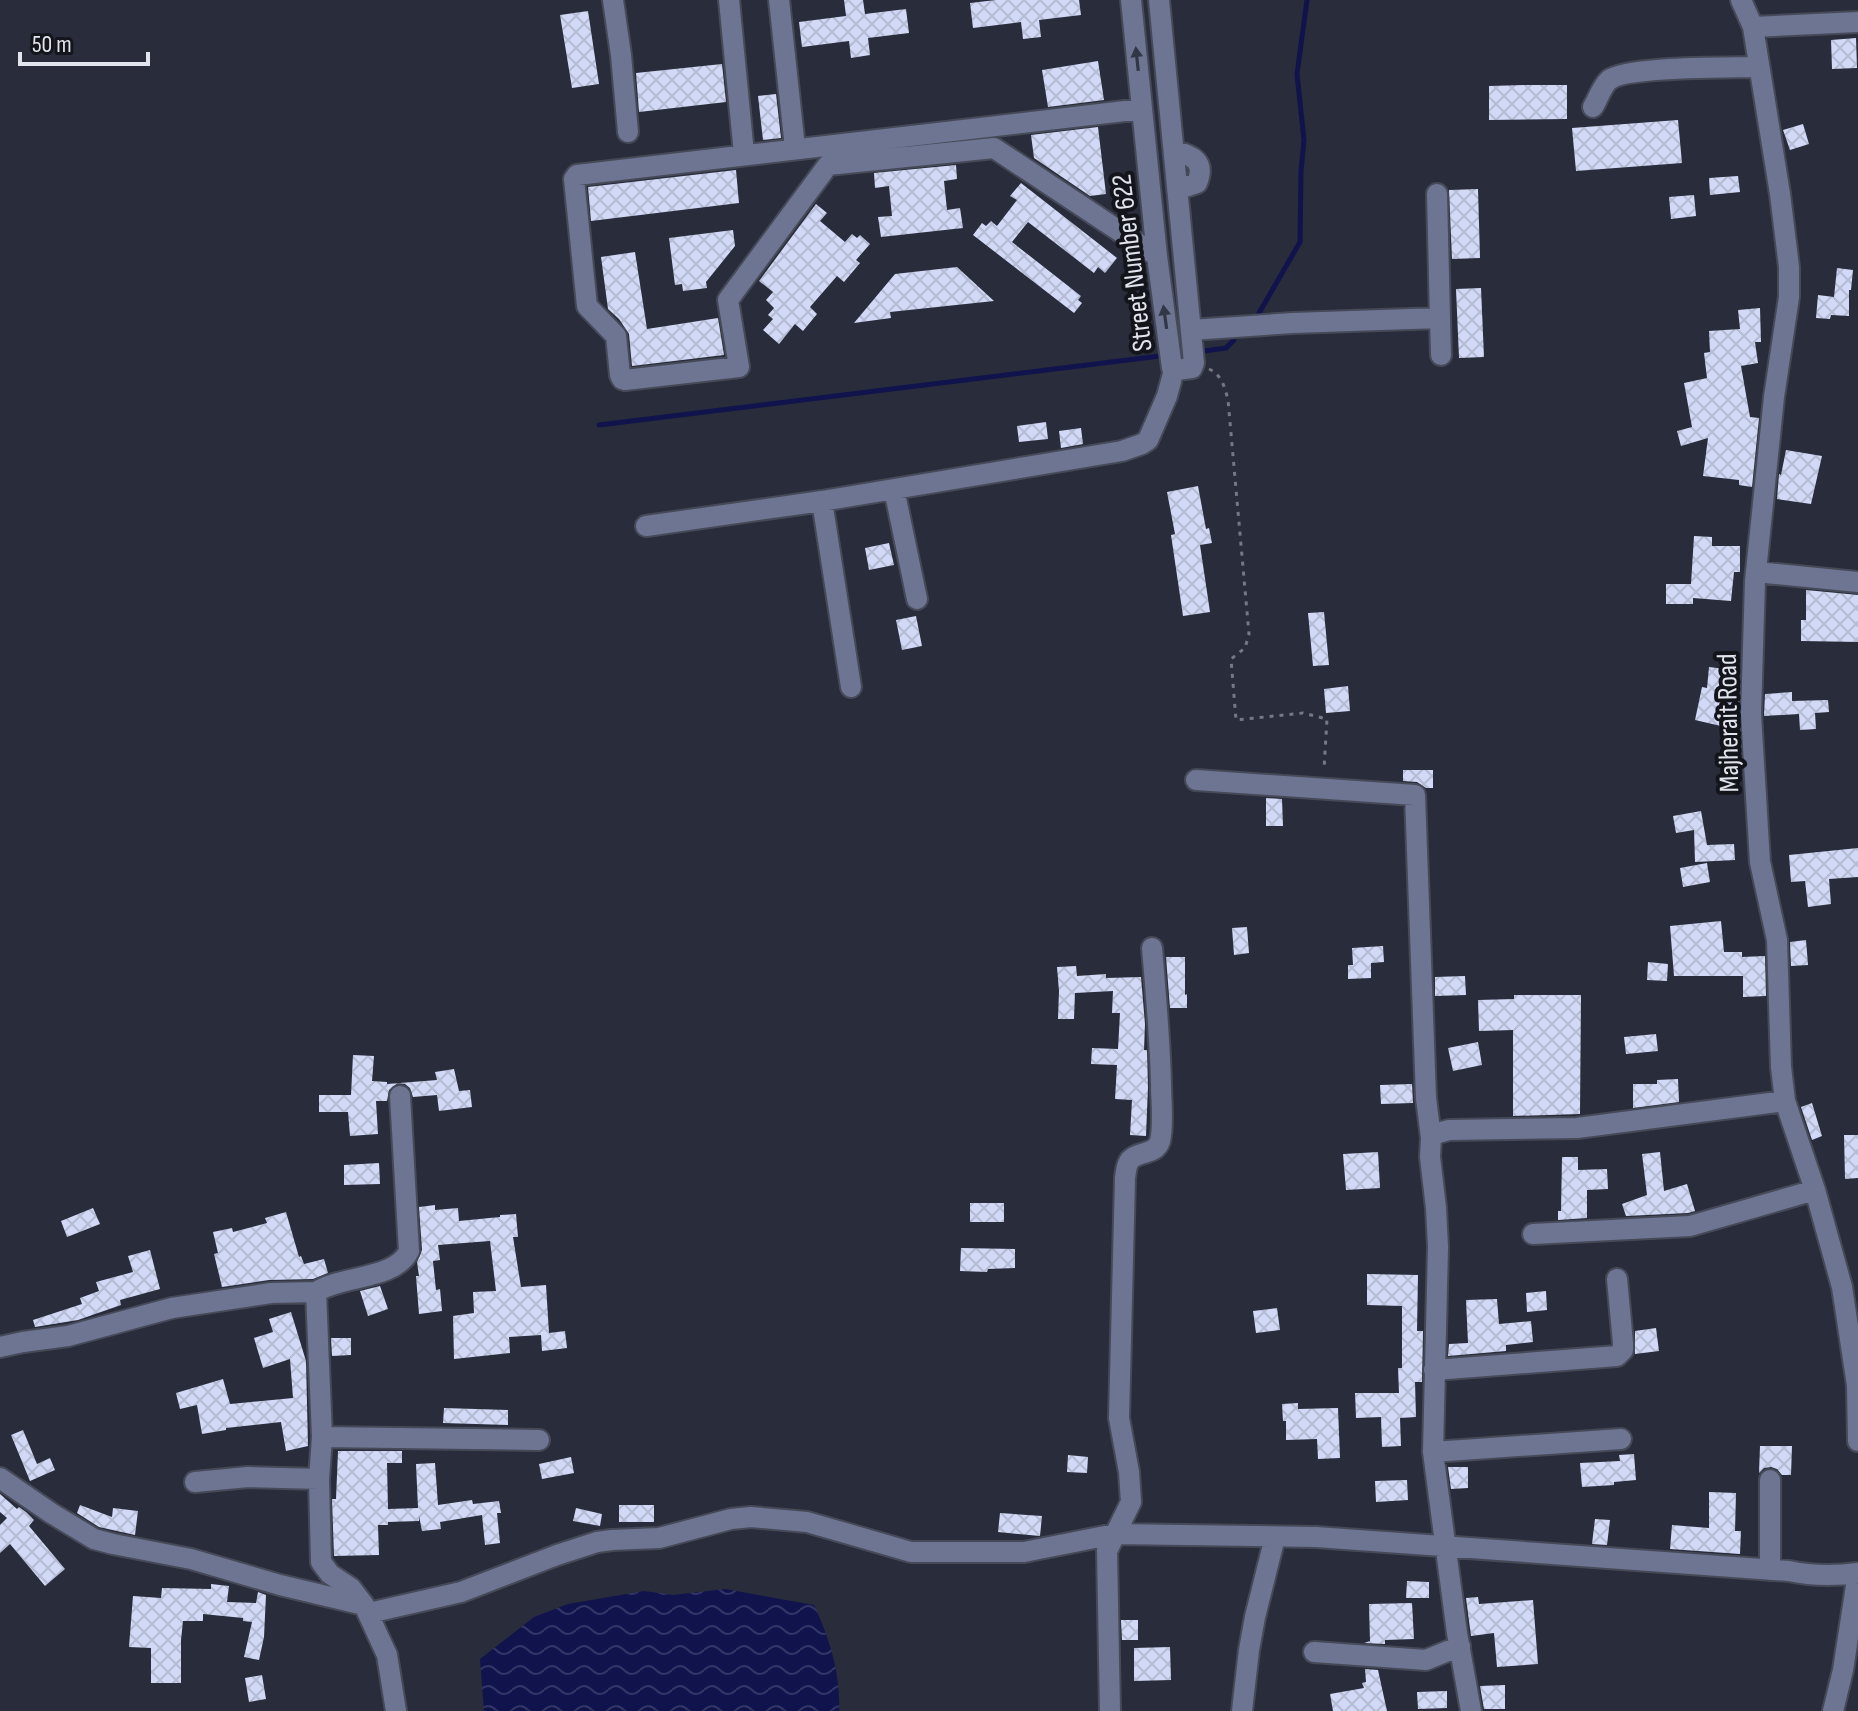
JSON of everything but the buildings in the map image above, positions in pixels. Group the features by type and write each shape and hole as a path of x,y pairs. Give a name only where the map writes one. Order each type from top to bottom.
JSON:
{"street":[{"path":"613,0 628,132"},
{"path":"729,0 744,154"},
{"path":"779,0 795,148"},
{"name":"Street Number 622","path":"1131,0 1157,256 1174,370 1192,368 1194,363 1159,0"},
{"name":"Majherait Road","path":"1741,0 1753,27 1789,267 1789,297 1774,397 1756,572 1751,714 1760,862 1777,940 1785,1101 1815,1190 1842,1287 1857,1385 1858,1441"},
{"path":"1753,27 1858,22"},
{"path":"1593,107 1609,80 1624,74 1759,67"},
{"path":"1142,109 575,176 587,306 616,336 622,379 739,367 728,300 828,165 994,148 1157,256"},
{"path":"1149,180 1178,184"},
{"path":"1437,194 1441,355"},
{"path":"1191,330 1440,318"},
{"path":"646,526 822,501 1122,451 1148,440 1167,396 1174,370"},
{"path":"894,489 917,599"},
{"path":"822,501 851,687"},
{"path":"1756,572 1858,582"},
{"path":"1196,780 1415,795 1426,1098 1438,1258 1433,1452 1471,1711"},
{"path":"1110,1711 1107,1551 1131,1502 1119,1409 1125,1178 1127,1163 1132,1158 1152,1152 1160,1141 1162,1115 1160,1038 1152,948"},
{"path":"0,1347 68,1336 172,1308 271,1293 316,1292 398,1265 409,1251 400,1096"},
{"path":"1431,1138 1449,1130 1577,1128 1785,1101"},
{"path":"1533,1234 1690,1226 1815,1190"},
{"path":"1434,1370 1617,1356 1623,1350 1617,1279"},
{"path":"316,1292 322,1437 319,1479 321,1562 330,1574 351,1588 367,1609 389,1662 396,1711"},
{"path":"322,1437 539,1440"},
{"path":"1433,1452 1621,1439"},
{"path":"195,1482 248,1477 319,1479"},
{"path":"0,1478 94,1539 191,1559 367,1609 461,1592 597,1542 659,1538 731,1519 751,1517 807,1522 911,1552 1024,1552 1115,1534 1316,1537 1808,1575 1858,1573 1843,1670 1833,1711"},
{"path":"1770,1480 1770,1570"},
{"path":"1242,1711 1255,1617 1275,1537"},
{"path":"1314,1652 1426,1660 1460,1646"}],"path":[{"path":"1194,363 1214,371 1223,382 1228,400 1249,634 1245,648 1231,659 1236,720 1303,713 1327,719 1323,789"}],"water":[{"path":"725,1589 814,1605 833,1656 839,1711 484,1711 480,1659 534,1617 568,1604 644,1591 673,1595"}],"waterway":[{"path":"1259,313 1300,242 1304,140 1297,74 1307,0"},
{"path":"1204,351 1226,348 1234,340"},
{"path":"599,425 1160,356"}]}
